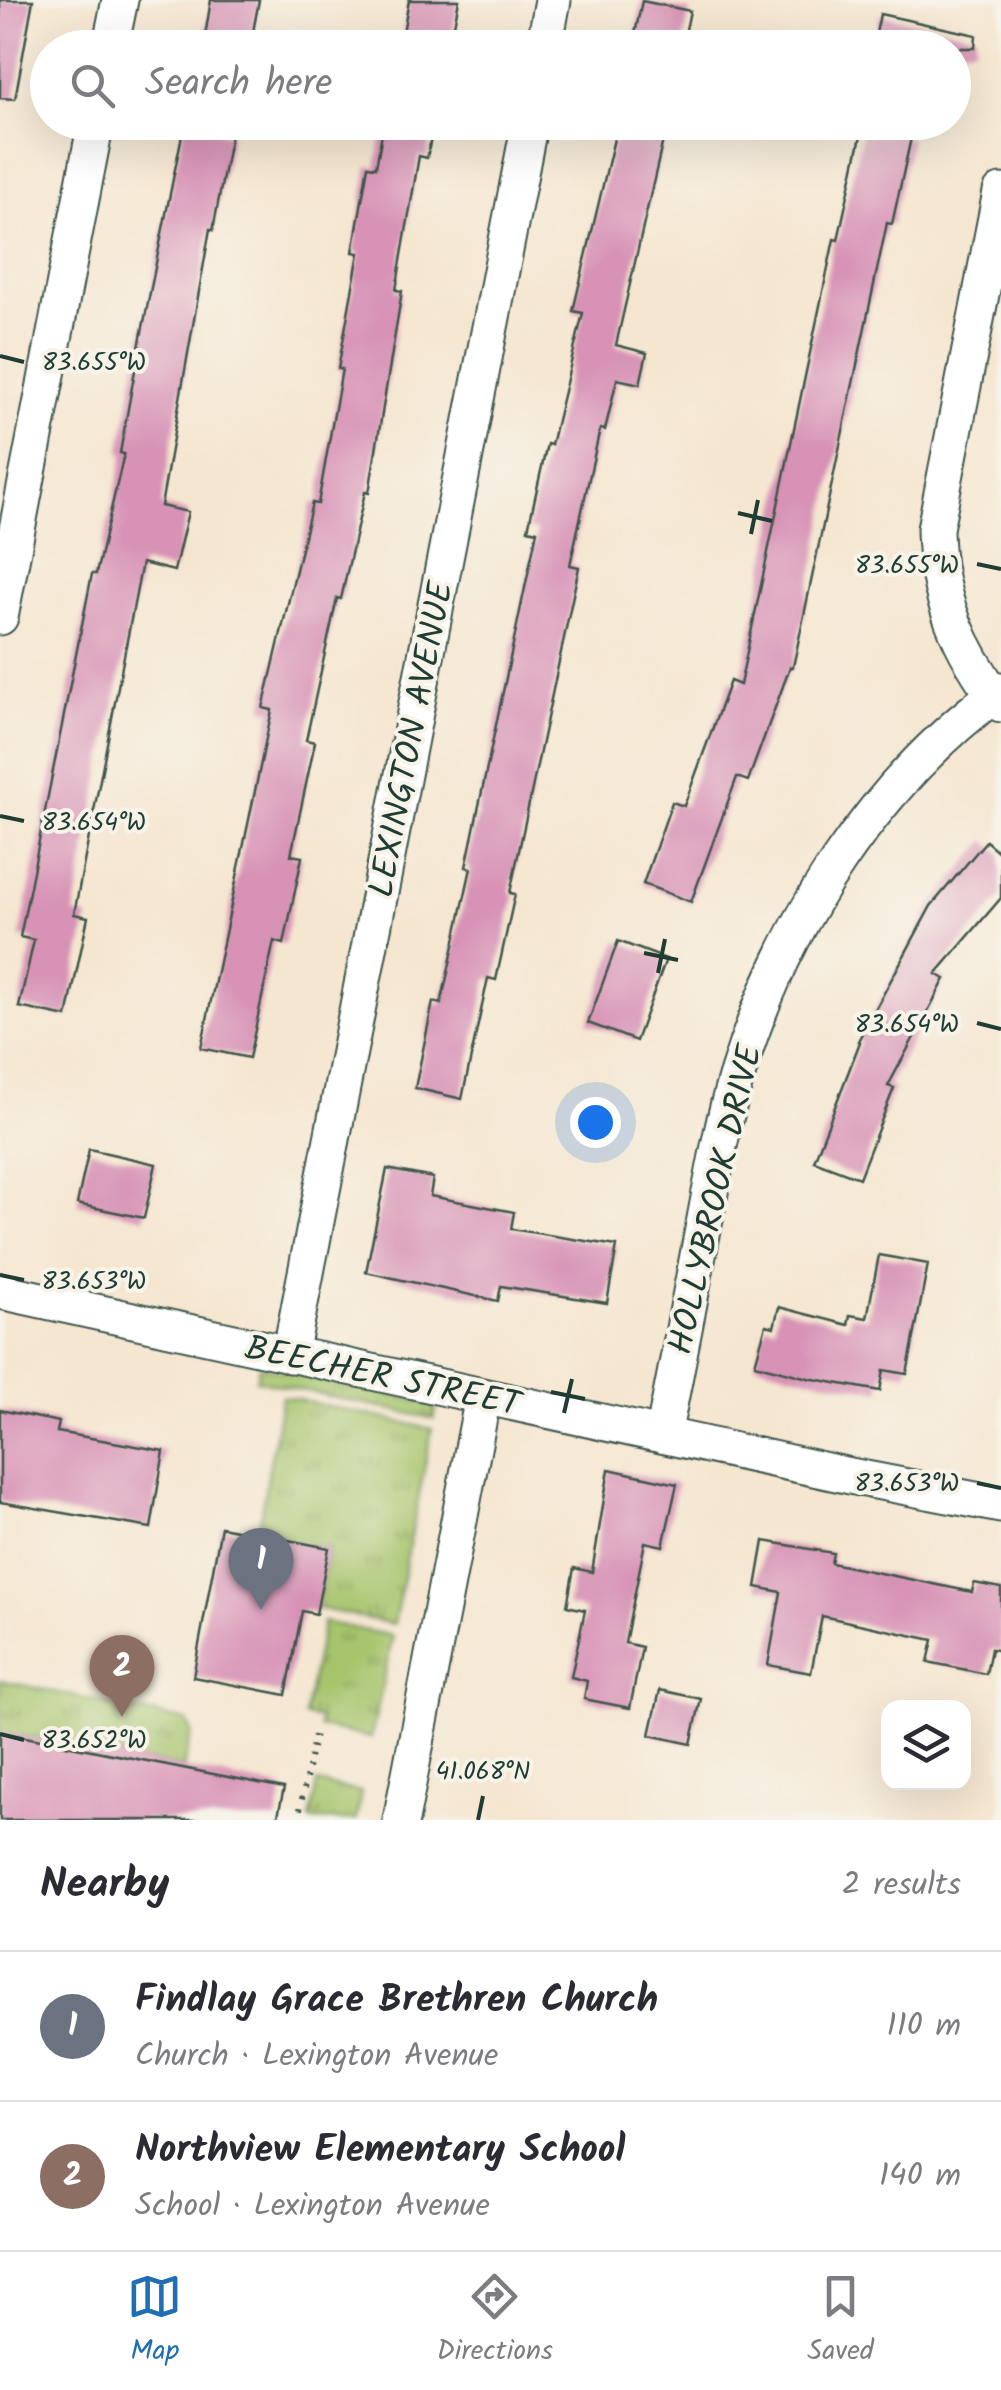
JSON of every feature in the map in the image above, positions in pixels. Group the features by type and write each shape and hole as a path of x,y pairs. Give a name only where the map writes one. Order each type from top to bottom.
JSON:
{"street":[{"path":"114,30 120,0"},
{"path":"547,30 553,0"},
{"path":"0,618 93,140"},
{"name":"LEXINGTON AVENUE","path":"290,1355 526,140"},
{"path":"999,696 956,632 946,607 935,528 1001,192"},
{"name":"HOLLYBROOK DRIVE","path":"664,1435 722,1129 752,1028 784,954 838,862 870,819 941,740 999,696"},
{"name":"BEECHER STREET","path":"0,1291 1001,1505"},
{"path":"401,1820 483,1397"}],"path":[{"path":"298,1820 316,1733"}],"green space":[{"path":"259,1366 425,1402 437,1407 434,1419 256,1380"},
{"path":"282,1396 432,1429 394,1624 317,1608 329,1548 257,1534"},
{"path":"323,1622 393,1636 371,1738 319,1727 320,1719 304,1716"},
{"path":"0,1680 187,1721 192,1733 183,1768 0,1732"},
{"path":"317,1783 361,1792 356,1820 310,1820"}],"building":[{"path":"0,0 33,0 15,99 0,98"},
{"path":"211,0 259,0 253,30 206,30"},
{"path":"409,0 459,0 453,30 403,30"},
{"path":"642,1 690,11 686,30 636,30"},
{"path":"880,14 953,30 877,30"},
{"path":"181,140 230,140 213,230 210,229 161,506 188,512 174,571 142,563 74,914 88,917 67,1017 19,1007 34,940 20,937 92,574 96,574 124,454 120,453"},
{"path":"381,140 430,140 427,158 419,156 396,290 402,291 369,493 365,492 341,599 337,598 306,740 315,742 291,855 302,857 284,944 274,941 249,1058 201,1048 272,710 263,708 312,503 318,504 359,253 353,252 368,166 376,167"},
{"path":"614,140 663,140 616,345 647,353 640,384 617,379 605,430 600,429 570,565 579,567 510,893 515,894 496,980 488,978 462,1099 415,1088 433,1002 441,1004 471,868 466,867 537,531 528,529 583,313 573,311"},
{"path":"860,140 911,140 892,224 887,223 793,667 748,781 737,777 691,902 643,884 672,802 684,806 730,681 740,685 834,239 838,240"},
{"path":"986,841 1001,854 1001,898 936,974 945,979 888,1086 894,1088 859,1178 814,1161 858,1041 931,906"},
{"path":"618,941 666,959 636,1041 588,1023"},
{"path":"89,1149 156,1164 144,1218 77,1204"},
{"path":"387,1169 433,1178 430,1196 514,1212 511,1229 617,1246 607,1303 501,1286 498,1301 366,1272"},
{"path":"879,1255 928,1264 907,1374 884,1370 880,1391 755,1364 766,1325 774,1327 779,1307 848,1325 850,1315 867,1318"},
{"path":"0,1410 59,1422 57,1432 164,1451 151,1528 0,1502"},
{"path":"609,1469 677,1484 663,1546 645,1542 625,1643 642,1647 630,1708 584,1699 587,1681 571,1677 585,1610 567,1606 574,1568 592,1572"},
{"path":"221,1527 329,1548 316,1614 302,1611 286,1695 193,1677"},
{"path":"764,1541 833,1553 831,1563 972,1592 974,1583 1001,1588 1001,1651 991,1649 986,1674 928,1662 933,1640 822,1616 811,1673 768,1665 781,1592 756,1587"},
{"path":"660,1690 701,1699 691,1744 650,1735"},
{"path":"0,1732 284,1788 277,1820 0,1820"}],"place":[{"name":"Findlay Grace Brethren Church","path":"261,1610"},
{"name":"Northview Elementary School","path":"122,1717"}]}
